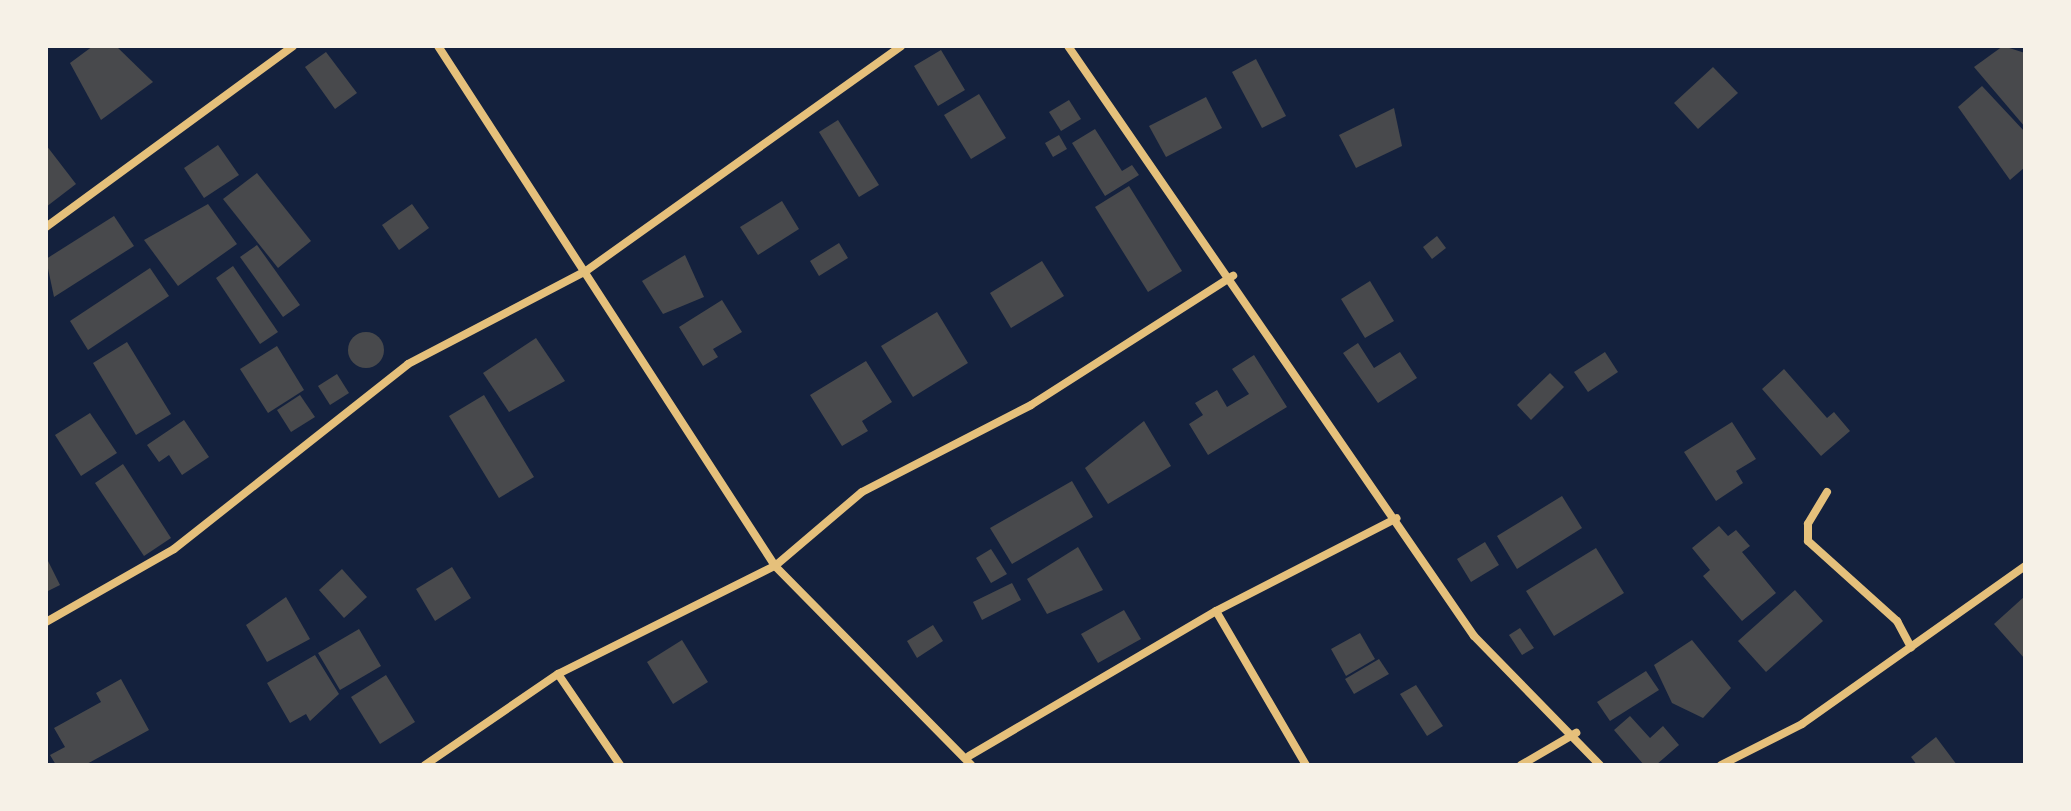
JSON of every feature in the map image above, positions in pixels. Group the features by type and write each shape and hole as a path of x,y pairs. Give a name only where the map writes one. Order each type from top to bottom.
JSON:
{"street":[{"path":"46,227 293,46"},
{"path":"438,46 775,566 970,761 1216,611 1397,518"},
{"path":"46,622 174,549 408,364 586,271 901,46"},
{"path":"1068,46 1233,276 1474,636 1576,733 1600,765"},
{"path":"425,765 558,674 775,566 862,492 1031,405 1233,276"},
{"path":"1827,492 1808,524 1808,541 1897,621 1911,647"},
{"path":"1721,765 1802,724 2025,566"},
{"path":"1216,611 1306,765"},
{"path":"558,674 620,765"},
{"path":"1521,765 1576,733"}],"building":[{"path":"93,46 116,46 153,82 101,120 70,63"},
{"path":"2003,46 2025,53 2025,127 1974,67"},
{"path":"941,50 965,90 938,106 914,66"},
{"path":"326,52 357,93 335,109 305,67"},
{"path":"1256,59 1286,116 1262,128 1232,72"},
{"path":"1713,67 1738,93 1698,129 1674,103"},
{"path":"1982,86 2025,132 2025,167 2010,180 1958,107"},
{"path":"979,94 1006,138 971,159 944,115"},
{"path":"1206,97 1222,128 1166,157 1149,126"},
{"path":"1069,100 1081,119 1061,131 1049,112"},
{"path":"1394,108 1402,146 1356,168 1339,135"},
{"path":"838,120 879,185 859,197 819,132"},
{"path":"1095,129 1122,171 1132,165 1139,175 1105,196 1072,143"},
{"path":"1059,135 1067,149 1053,157 1045,143"},
{"path":"46,145 76,184 46,207"},
{"path":"218,145 239,175 204,198 184,168"},
{"path":"257,173 311,241 278,268 223,199"},
{"path":"1129,186 1182,271 1148,292 1095,207"},
{"path":"782,201 799,229 758,255 740,227"},
{"path":"208,204 237,244 178,286 144,240"},
{"path":"412,204 429,228 399,250 382,225"},
{"path":"114,216 134,246 54,297 46,259"},
{"path":"1437,236 1446,248 1432,259 1423,247"},
{"path":"839,243 848,258 819,276 810,261"},
{"path":"257,245 300,305 283,317 240,257"},
{"path":"685,255 704,297 663,314 642,281"},
{"path":"1042,261 1064,296 1011,328 990,293"},
{"path":"233,266 278,332 260,344 216,278"},
{"path":"150,268 169,296 88,350 70,321"},
{"path":"1370,281 1394,321 1365,338 1341,299"},
{"path":"722,300 742,332 713,349 718,357 703,366 679,327"},
{"path":"937,312 968,363 913,397 881,346"},
{"path":"366,332 379,337 384,350 379,363 366,368 353,363 348,350 353,337"},
{"path":"536,338 565,381 509,412 483,373"},
{"path":"127,342 171,414 136,435 93,363"},
{"path":"1358,343 1374,368 1400,352 1417,378 1378,403 1343,353"},
{"path":"277,346 304,390 268,413 240,369"},
{"path":"1605,352 1618,372 1588,392 1574,372"},
{"path":"1254,355 1287,407 1208,455 1189,424 1203,415 1195,403 1217,390 1227,407 1249,394 1232,369"},
{"path":"866,361 892,402 862,421 868,431 842,446 810,395"},
{"path":"1784,369 1827,418 1834,412 1850,431 1821,456 1762,389"},
{"path":"1550,373 1564,387 1531,420 1517,405"},
{"path":"337,374 349,393 330,405 318,386"},
{"path":"300,395 315,417 291,432 277,410"},
{"path":"484,395 534,477 499,498 449,416"},
{"path":"90,413 117,453 81,476 55,435"},
{"path":"184,420 209,457 182,475 169,455 159,462 147,445"},
{"path":"1144,421 1171,466 1108,504 1085,468"},
{"path":"1732,422 1756,459 1736,471 1743,483 1716,501 1684,452"},
{"path":"123,464 171,538 144,556 95,483"},
{"path":"1072,481 1093,517 1012,564 990,528"},
{"path":"1562,496 1582,528 1517,569 1497,536"},
{"path":"1719,526 1728,536 1736,530 1750,546 1742,552 1776,593 1742,621 1703,576 1710,570 1692,548"},
{"path":"1485,542 1499,565 1471,582 1457,559"},
{"path":"1078,547 1103,590 1047,614 1027,579"},
{"path":"1596,548 1624,593 1554,636 1526,591"},
{"path":"991,549 1007,574 991,583 976,558"},
{"path":"46,557 60,585 46,592"},
{"path":"452,567 471,598 435,621 416,589"},
{"path":"342,569 367,597 344,618 319,590"},
{"path":"1012,583 1021,600 982,620 973,602"},
{"path":"1795,590 1823,621 1766,672 1738,641"},
{"path":"2025,596 2025,659 1994,624"},
{"path":"286,597 310,639 267,662 246,625"},
{"path":"1124,610 1141,639 1098,663 1081,634"},
{"path":"933,625 943,641 917,658 907,641"},
{"path":"1520,628 1534,648 1522,655 1509,635"},
{"path":"359,629 381,666 340,690 318,653"},
{"path":"1360,633 1375,659 1346,676 1331,649"},
{"path":"682,640 708,682 673,704 647,662"},
{"path":"1692,640 1731,688 1703,718 1672,703 1654,665"},
{"path":"315,655 339,694 310,721 306,714 290,723 267,683"},
{"path":"1379,659 1389,674 1354,694 1345,679"},
{"path":"1646,671 1659,690 1610,721 1597,702"},
{"path":"386,675 415,722 380,744 351,697"},
{"path":"121,679 149,730 85,765 56,765 50,755 65,747 54,728 101,702 96,693"},
{"path":"1416,685 1443,726 1427,736 1400,694"},
{"path":"1630,716 1650,738 1663,726 1679,745 1656,765 1644,765 1614,730"},
{"path":"1936,737 1957,765 1917,765 1911,757"}]}
